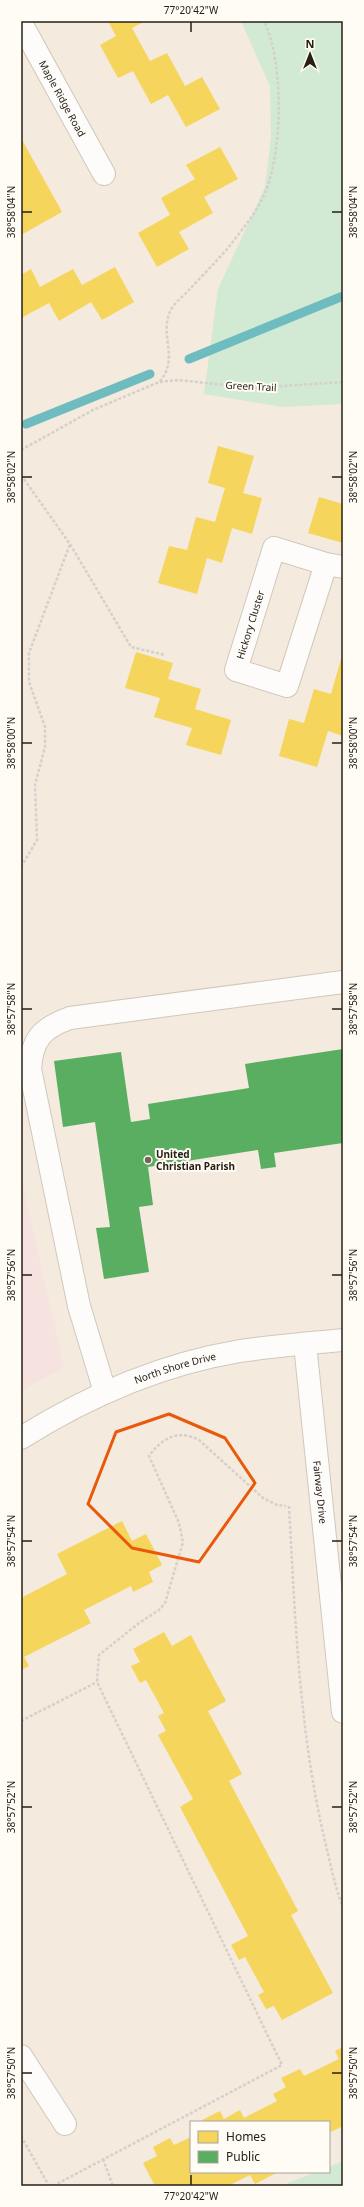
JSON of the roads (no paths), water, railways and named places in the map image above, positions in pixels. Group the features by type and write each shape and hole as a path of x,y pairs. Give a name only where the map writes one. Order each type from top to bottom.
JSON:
{"street":[{"name":"Maple Ridge Road","path":"21,23 104,174"},
{"name":"Hickory Cluster","path":"274,548 334,565 287,686 236,670 274,548"},
{"path":"105,1392 79,1306 30,1069 31,1052 38,1038 51,1025 70,1018 343,982"},
{"name":"North Shore Drive","path":"21,1438 60,1414 105,1392 178,1366 240,1351 343,1340"},
{"name":"Fairway Drive","path":"305,1344 343,1712"},
{"path":"21,2056 65,2124"}],"waterway":[{"path":"189,359 343,296"},
{"path":"26,424 150,374"}],"place":[{"name":"United Christian Parish","path":"148,1160"}]}
